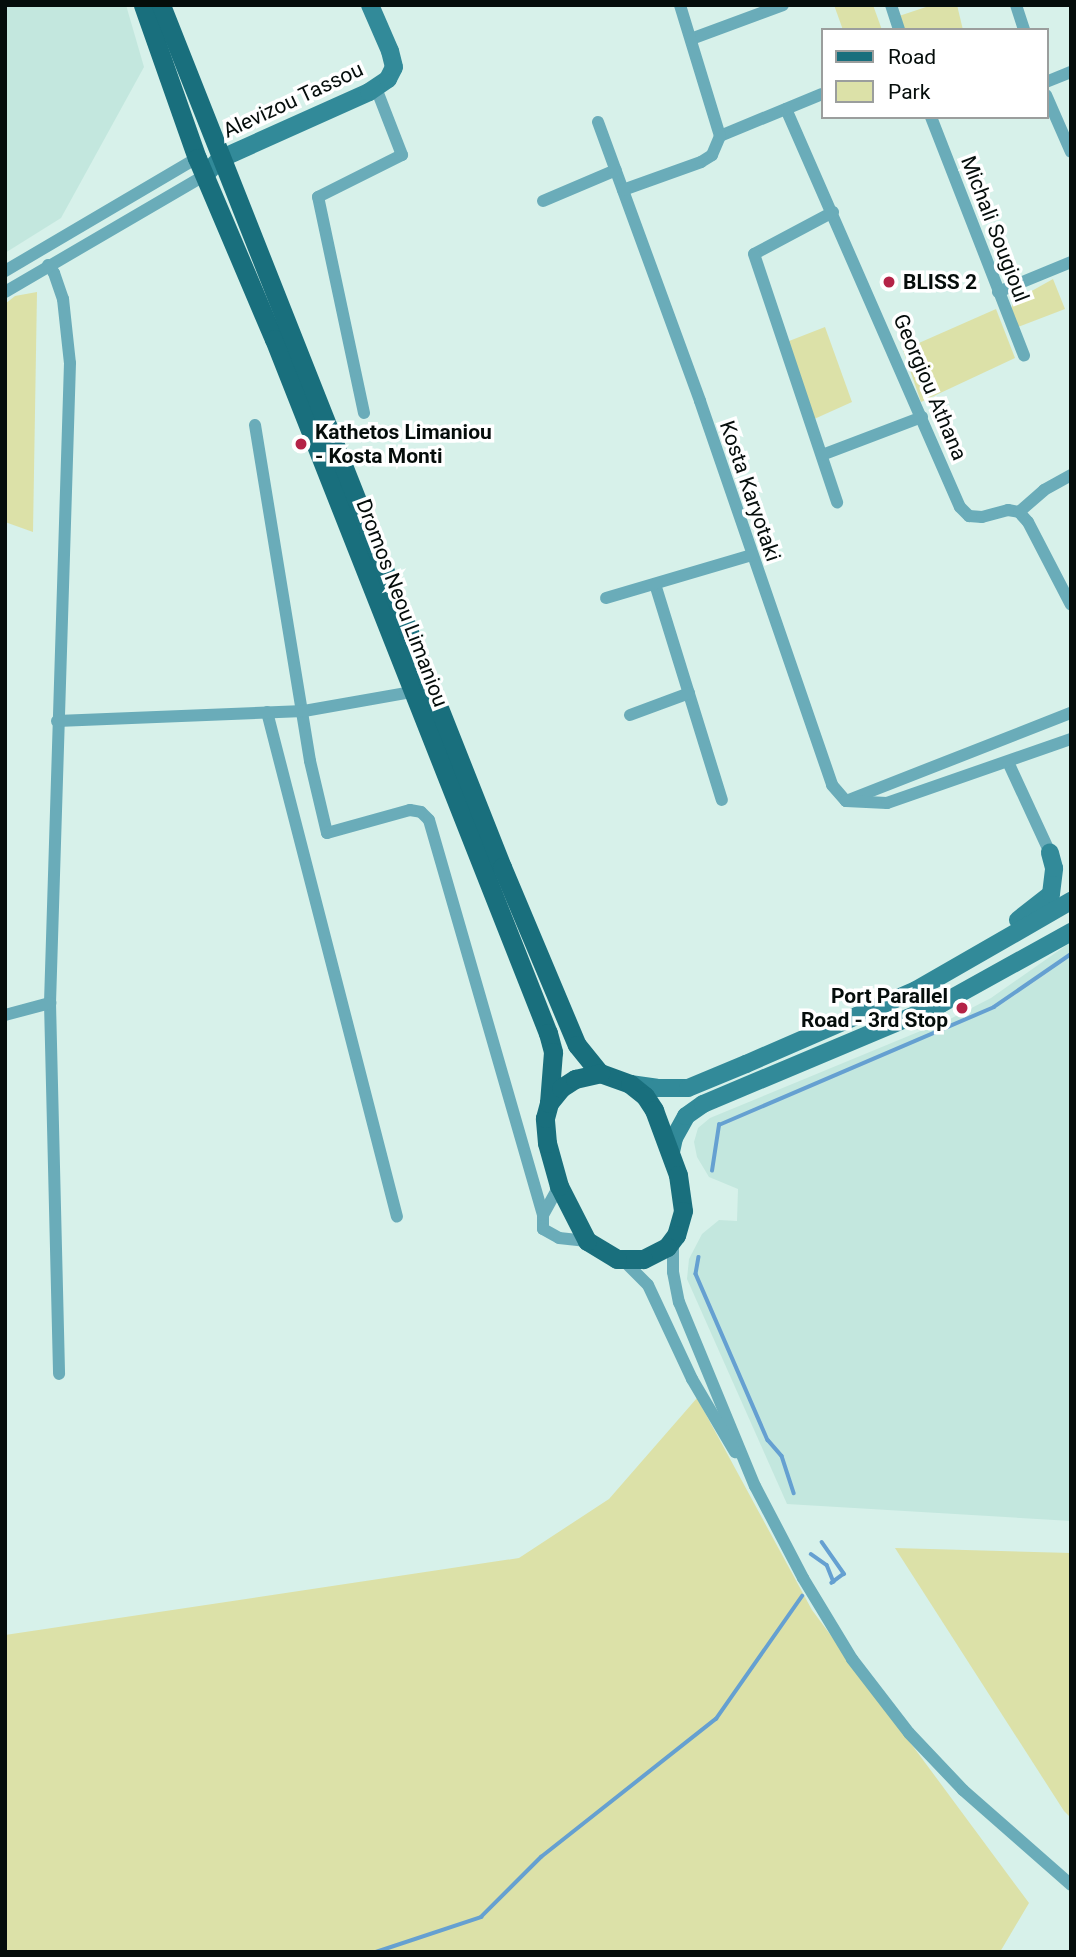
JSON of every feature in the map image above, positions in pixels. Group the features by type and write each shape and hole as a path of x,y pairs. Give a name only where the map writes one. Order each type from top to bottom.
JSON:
{"main road":[{"name":"Dromos Neou Limaniou","path":"143,5 201,167 274,339 548,1033 553,1052 549,1103"},
{"name":"Dromos Neou Limaniou","path":"161,5 502,867 577,1045 600,1073"},
{"name":"Alevizou Tassou","path":"220,159 376,88 388,79 394,67 370,5"},
{"path":"201,167 220,159"},
{"path":"1050,853 1071,876"},
{"path":"915,990 1037,908 1051,894 1054,868 1050,853"},
{"path":"630,1084 654,1110 678,1175 684,1211 673,1241 652,1256 623,1260 604,1254 587,1241 559,1186 545,1133 549,1103 561,1088 575,1079 600,1073 630,1084 657,1088 688,1088 915,990 1071,901"},
{"path":"671,1152 674,1138 685,1116 703,1104 941,1004 1071,932"}],"street":[{"path":"623,190 701,163 712,155 720,136 680,5"},
{"path":"691,39 783,5"},
{"path":"891,5 898,28"},
{"path":"1016,5 1023,28"},
{"path":"1048,81 1071,72"},
{"path":"364,412 318,197 402,155 376,88"},
{"path":"720,136 820,95"},
{"path":"1048,100 1071,152"},
{"name":"Georgiou Athana","path":"786,109 960,507 969,516 1008,510 1019,512"},
{"name":"Michali Sougioul","path":"932,119 1024,355"},
{"name":"Kosta Karyotaki","path":"598,122 832,785 846,801"},
{"path":"5,292 201,167"},
{"path":"5,271 201,167"},
{"path":"544,201 616,170"},
{"path":"833,212 754,254 837,502"},
{"path":"998,292 1071,262"},
{"path":"48,265 54,273 63,299 70,363 50,1003 59,1374"},
{"path":"822,455 922,417"},
{"path":"255,425 304,711 310,761 327,833 410,810 421,812 429,820 542,1215 543,1229 559,1238 587,1241"},
{"path":"1071,475 1044,490 1019,512 1028,522 1071,605"},
{"path":"606,598 752,555"},
{"path":"655,584 722,800"},
{"path":"57,721 304,711 412,692"},
{"path":"630,715 689,693"},
{"path":"267,712 397,1217"},
{"path":"846,801 1071,713"},
{"path":"846,801 887,803 1071,739"},
{"path":"1008,762 1050,853"},
{"path":"5,1015 50,1003"},
{"path":"542,1215 559,1186"},
{"path":"673,1241 673,1272 679,1302 755,1486"},
{"path":"623,1260 648,1285 692,1379 852,1659 908,1733 963,1790 1071,1885"}],"shaded area":[{"path":"5,5 126,5 144,67 61,218 5,253"},
{"path":"1071,942 1071,1521 787,1504 687,1279 689,1259 702,1234 719,1220 737,1221 738,1189 709,1177 697,1157 694,1142 698,1128 710,1118 952,1018 991,998"}],"green space":[{"path":"834,5 873,5 881,28 842,28"},
{"path":"932,5 957,5 963,28 902,28 899,16"},
{"path":"1053,279 1065,309 1018,327 1011,309 1014,301"},
{"path":"37,292 33,532 5,522 5,304 15,296"},
{"path":"996,309 1015,358 921,402 903,350"},
{"path":"825,327 852,402 812,420 784,343"},
{"path":"697,1398 812,1610 1029,1903 1000,1952 5,1952 5,1635 519,1558 609,1499"},
{"path":"895,1548 1071,1553 1071,1818 1064,1811"}],"waterway":[{"path":"712,1171 719,1125 994,1007 1071,954"},
{"path":"699,1257 696,1274 768,1440 782,1456 794,1493"},
{"path":"822,1542 844,1574 832,1583"},
{"path":"811,1554 827,1565 834,1582"},
{"path":"376,1952 481,1917 541,1857 716,1719 802,1596"}],"place":[{"name":"BLISS 2","path":"889,282"},
{"name":"Kathetos Limaniou - Kosta Monti","path":"301,444"},
{"name":"Port Parallel Road - 3rd Stop","path":"962,1008"}]}
